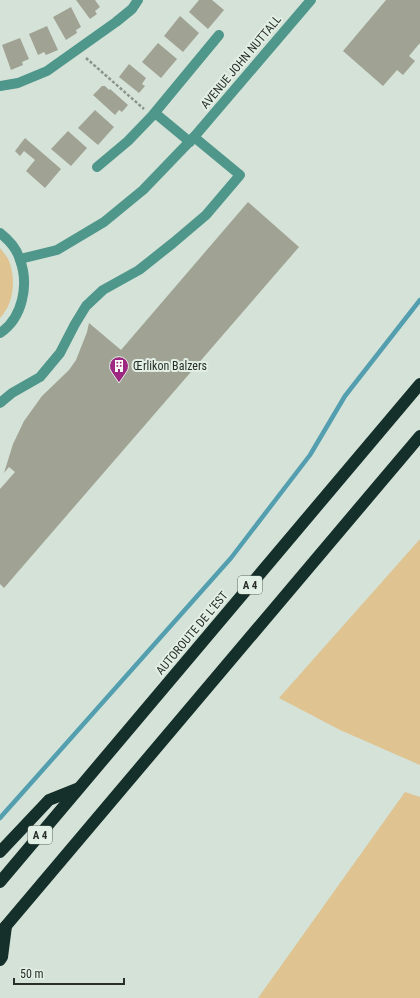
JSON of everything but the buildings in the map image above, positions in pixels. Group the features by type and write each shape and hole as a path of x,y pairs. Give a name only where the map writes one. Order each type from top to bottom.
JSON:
{"highway":[{"name":"AUTOROUTE DE L’EST","path":"0,882 420,384"},
{"name":"A 4","path":"3,930 420,436"},
{"path":"0,852 49,800 80,787"},
{"path":"0,960 2,957 3,930"}],"street":[{"path":"0,86 18,83 47,71 116,22 132,9 138,0"},
{"name":"AVENUE JOHN NUTTALL","path":"20,259 56,250 104,222 143,190 192,139 311,0"},
{"path":"97,167 128,141 153,115 219,35"},
{"path":"0,403 12,393 40,377 60,353 86,306 103,290 139,270 173,243 206,214 240,175 192,139 153,115"},
{"path":"0,233 10,241 20,259 25,278 23,298 16,316 0,334"}],"path":[{"path":"78,49 82,55 153,115"}],"shaded area":[{"path":"0,248 9,261 13,276 13,283 11,299 5,312 0,318"},
{"path":"420,539 420,765 340,730 279,698"},
{"path":"405,792 420,797 420,998 258,998"}],"waterway":[{"path":"0,818 231,558 310,455 345,396 420,300"}],"place":[{"name":"Œrlikon Balzers","path":"119,383"}]}
